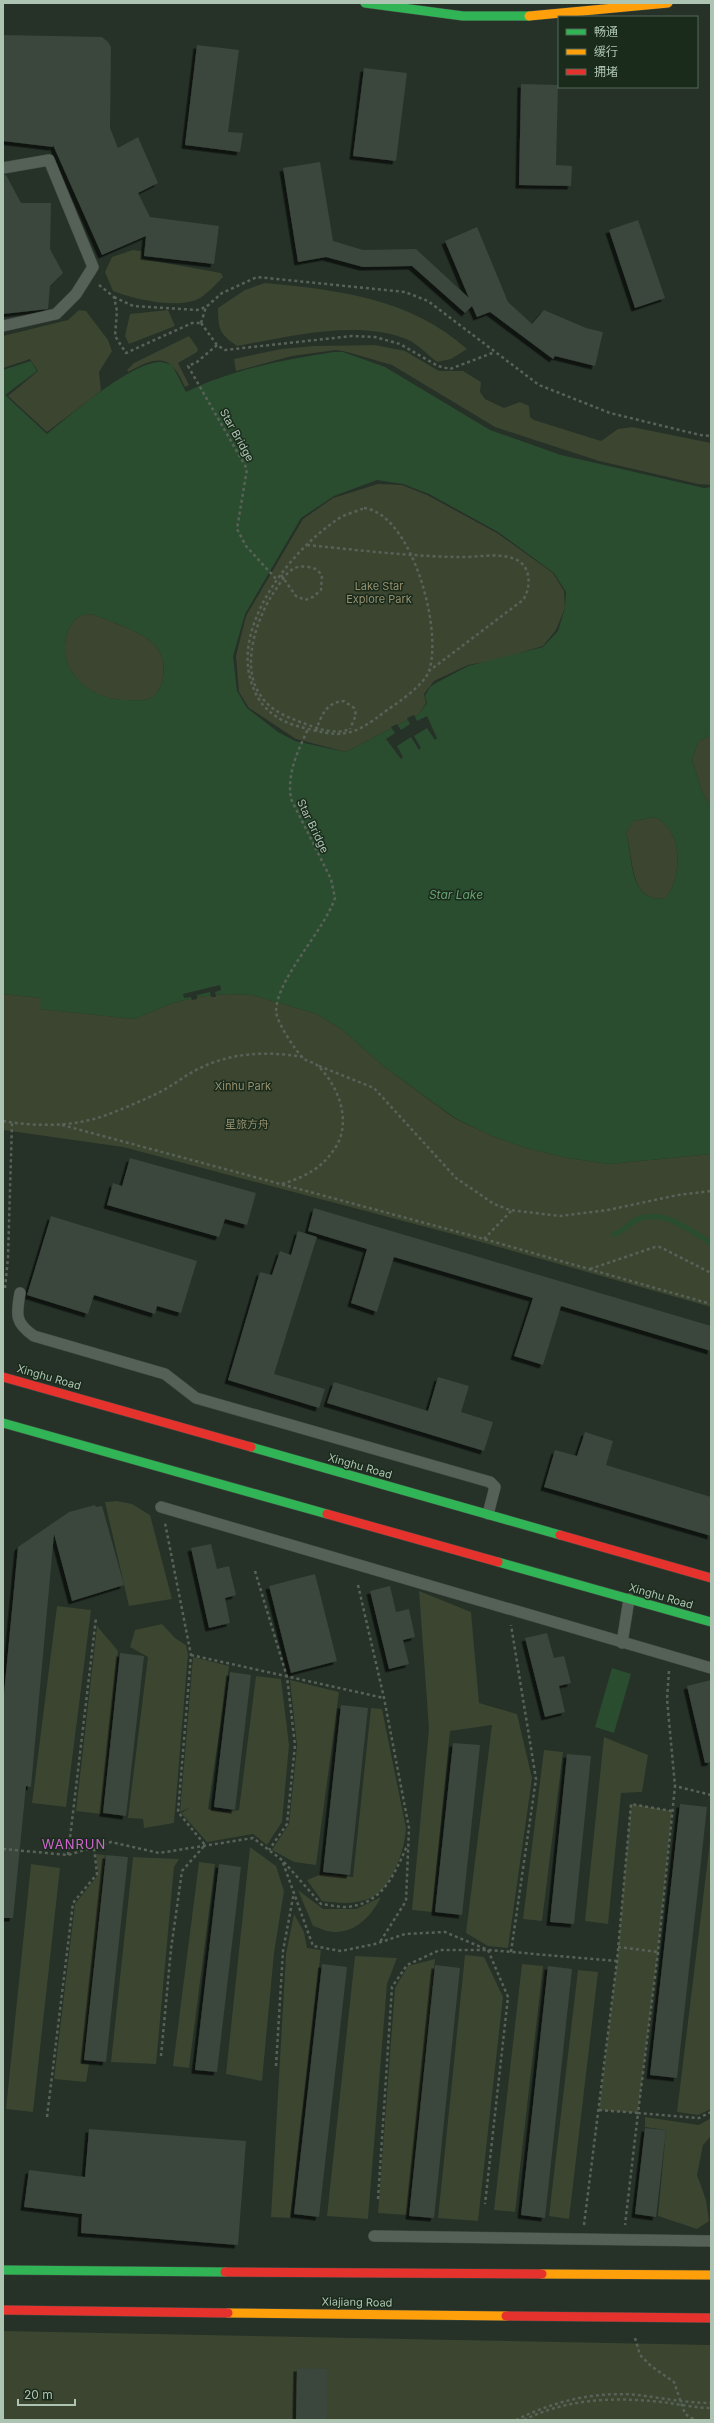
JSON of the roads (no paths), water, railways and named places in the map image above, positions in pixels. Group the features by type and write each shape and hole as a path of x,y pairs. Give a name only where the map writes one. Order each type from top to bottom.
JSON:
{"main road":[{"path":"365,3 463,16 530,16 668,3"},
{"name":"Xinghu Road","path":"3,1377 711,1578"},
{"name":"Xinghu Road","path":"3,1424 711,1622"},
{"path":"3,2270 711,2275"},
{"name":"Xiajiang Road","path":"3,2310 711,2318"}],"lane":[{"path":"3,168 49,160 93,267 76,294 56,314 3,326"},
{"path":"20,1292 16,1310 19,1324 34,1336 165,1374 196,1398 490,1482 495,1487 488,1514"},
{"path":"161,1507 711,1668"},
{"path":"622,1643 629,1599"},
{"path":"374,2236 623,2238 711,2241"}],"water":[{"name":"Star Lake","path":"343,352 385,367 490,430 561,455 704,488 711,487 711,735 699,741 692,759 701,789 711,808 711,1154 609,1164 568,1158 526,1148 492,1136 455,1118 382,1065 344,1031 317,1014 252,995 224,994 198,997 173,1003 134,1019 40,1009 41,998 3,994 3,370 31,361 37,371 5,395 47,434 118,380 133,371 148,365 160,362 172,365 186,392 221,377 240,371 315,355","holes":["377,480 403,484 429,494 498,532 554,573 566,592 565,608 558,631 543,647 468,666 436,683 430,687 425,696 427,703 419,714 346,752 295,741 278,732 247,708 237,691 233,656 245,614 301,518 334,496","85,614 92,615 108,620 139,634 148,639 155,646 161,654 163,677 162,684 154,695 149,699 144,700 115,699 103,696 92,691 73,674 65,651 66,638 72,623","656,817 667,826 674,838 677,855 676,874 674,882 666,898 654,898 645,894 638,886 634,876 626,833 633,821"]},
{"path":"612,1668 631,1674 614,1733 595,1727"}],"waterway":[{"path":"614,1234 641,1218 660,1217 678,1223 711,1243"}],"district":[{"name":"WANRUN","path":"74,1844"}],"park label":[{"name":"Lake Star Explore Park","path":"379,592"},
{"name":"Xinhu Park","path":"243,1086"},
{"name":"星旅方舟","path":"247,1124"}]}
